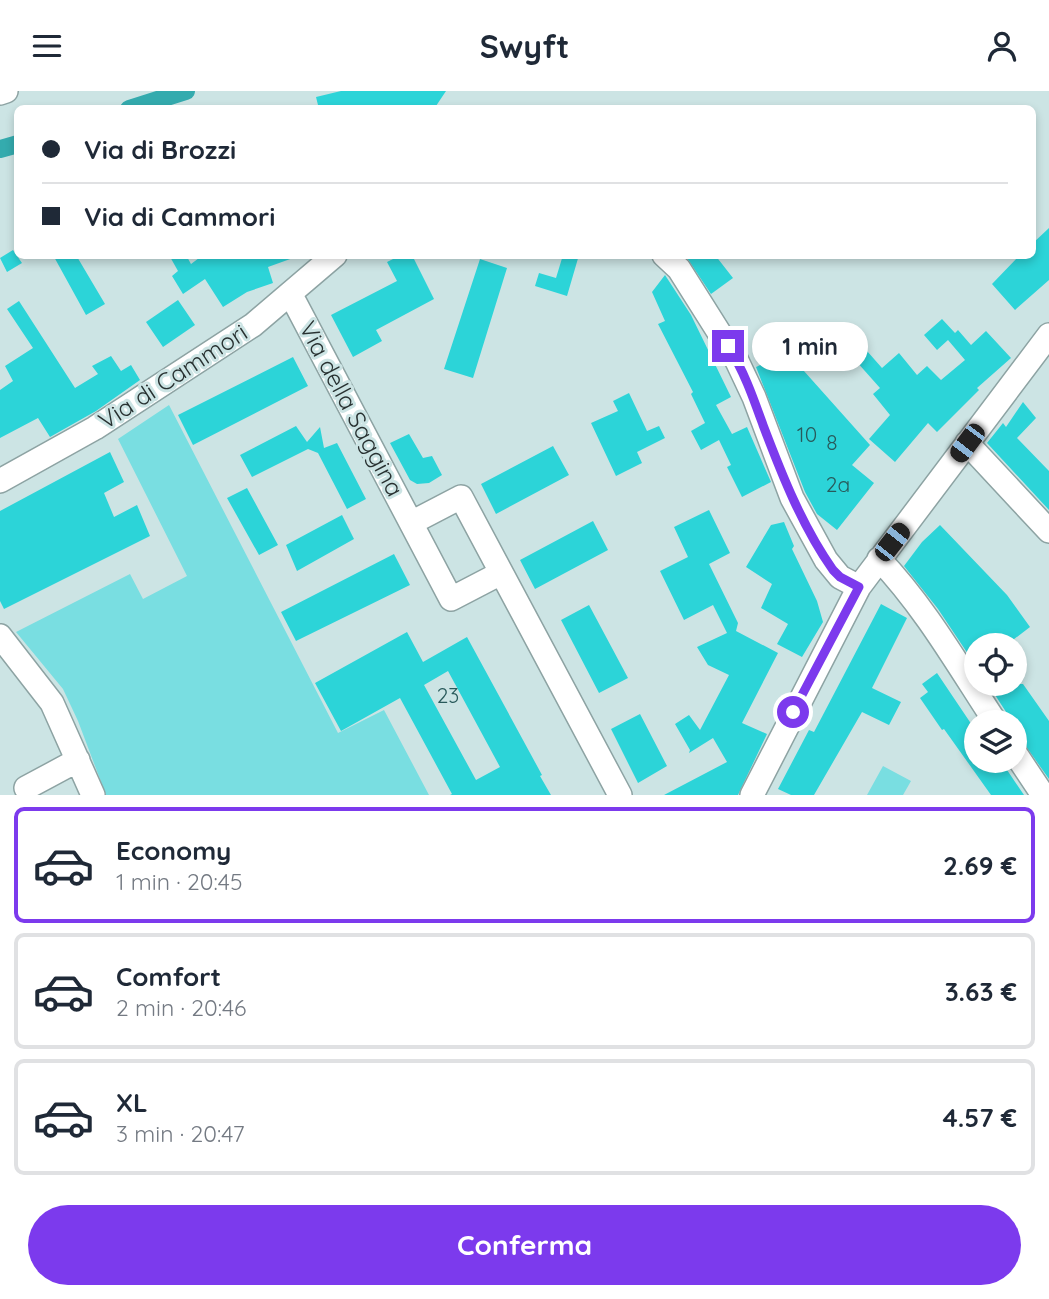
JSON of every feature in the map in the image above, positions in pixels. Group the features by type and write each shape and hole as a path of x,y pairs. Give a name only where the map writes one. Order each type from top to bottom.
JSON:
{"street":[{"path":"0,93 6,91"},
{"name":"Via di Cammori","path":"0,481 95,428 253,325 331,259"},
{"path":"668,259 679,269 737,361 754,397 792,498 826,560 840,577 859,587"},
{"name":"Via della Saggina","path":"291,295 451,599 501,573"},
{"path":"752,795 859,587 1049,335"},
{"path":"967,443 1049,531"},
{"name":"Via della Saggina","path":"411,523 461,497 620,795"},
{"path":"879,559 945,645 988,710"},
{"path":"0,636 52,703 93,795"},
{"path":"26,787 78,759"},
{"path":"1027,772 1042,795"}],"shaded area":[{"path":"169,405 338,733 384,710 429,795 106,795 63,689 16,632 130,574 143,599 187,576 118,439"},
{"path":"883,766 911,781 903,795 867,795"}],"building":[{"path":"341,91 446,91 437,105 318,105 316,97"},
{"path":"1049,228 1049,280 1015,310 992,284 1016,259 1036,259 1036,240"},
{"path":"13,250 14,259 19,259 22,263 7,272 0,258"},
{"path":"55,259 78,259 105,304 86,315"},
{"path":"171,259 188,259 191,264 198,259 290,259 268,267 273,283 247,292 223,307 205,279 183,294 172,276 178,271"},
{"path":"393,259 414,259 434,299 376,330 382,341 353,357 331,315 397,281 387,262"},
{"path":"480,259 507,268 473,378 444,369"},
{"path":"562,259 578,259 567,296 535,286 539,273 556,278"},
{"path":"688,259 718,259 733,278 711,294"},
{"path":"665,275 691,315 731,397 716,405 732,434 747,427 771,482 742,497 727,467 731,465 719,440 701,450 691,431 705,423 691,394 693,392 658,324 665,321 652,292"},
{"path":"178,300 195,325 163,347 146,322"},
{"path":"19,301 75,388 98,374 92,366 111,356 121,371 131,365 140,380 96,411 50,437 38,418 0,438 0,390 13,381 5,366 33,348 7,309"},
{"path":"942,319 955,333 958,330 971,345 986,331 1011,358 977,388 979,390 937,432 928,423 895,462 869,439 890,415 873,394 880,388 856,361 867,351 882,368 899,353 917,375 927,366 941,380 965,360 948,340 937,350 924,335"},
{"path":"787,352 870,445 852,465 874,483 837,530 817,514 805,492 756,367"},
{"path":"293,357 308,386 193,445 178,415"},
{"path":"629,393 647,431 659,426 665,438 637,452 642,463 616,476 591,423 618,411 613,401"},
{"path":"1023,402 1036,418 1017,438 1049,471 1049,510 987,443 1003,423 1006,427"},
{"path":"296,426 307,442 320,427 324,448 337,443 366,499 347,509 318,453 308,449 252,477 240,455"},
{"path":"409,434 423,458 432,456 442,475 429,483 417,484 410,480 390,443"},
{"path":"553,446 569,475 496,514 481,484"},
{"path":"110,452 124,482 104,493 114,517 137,505 150,536 4,609 0,601 0,511"},
{"path":"247,488 278,545 259,555 227,498"},
{"path":"709,510 730,553 709,564 738,623 736,631 778,653 742,723 767,734 738,795 664,795 727,762 713,738 689,753 690,750 675,724 689,715 700,730 729,675 708,665 697,647 727,633 713,605 684,620 660,571 688,557 674,527"},
{"path":"342,515 354,539 297,571 286,545"},
{"path":"593,521 608,550 535,589 520,560"},
{"path":"784,522 794,546 792,549 817,601 823,622 802,657 777,644 788,624 761,608 772,584 746,567 771,525"},
{"path":"940,525 1007,595 1030,627 1022,633 964,633 964,648 904,566 922,542"},
{"path":"394,554 410,585 296,641 281,612"},
{"path":"881,604 907,618 872,688 901,702 889,725 862,712 814,795 791,795 778,789 809,730 814,732"},
{"path":"589,605 628,678 599,693 561,620"},
{"path":"407,632 423,662 467,637 551,795 450,795 452,794 400,698 341,731 315,683","holes":["448,671 500,767 476,780 424,685"]},
{"path":"937,673 964,713 964,757 920,698 928,692 922,684"},
{"path":"1027,690 1049,721 1049,779 1027,748 1027,710 1005,710 996,696 1027,696"},
{"path":"640,714 667,766 638,783 611,729"},
{"path":"975,773 1009,773 1024,795 991,795"}],"waterway":[{"path":"142,105 186,91"},
{"path":"0,149 14,145"}],"route":[{"path":"728,346 754,397 800,516 833,570 859,587 793,712"}]}
